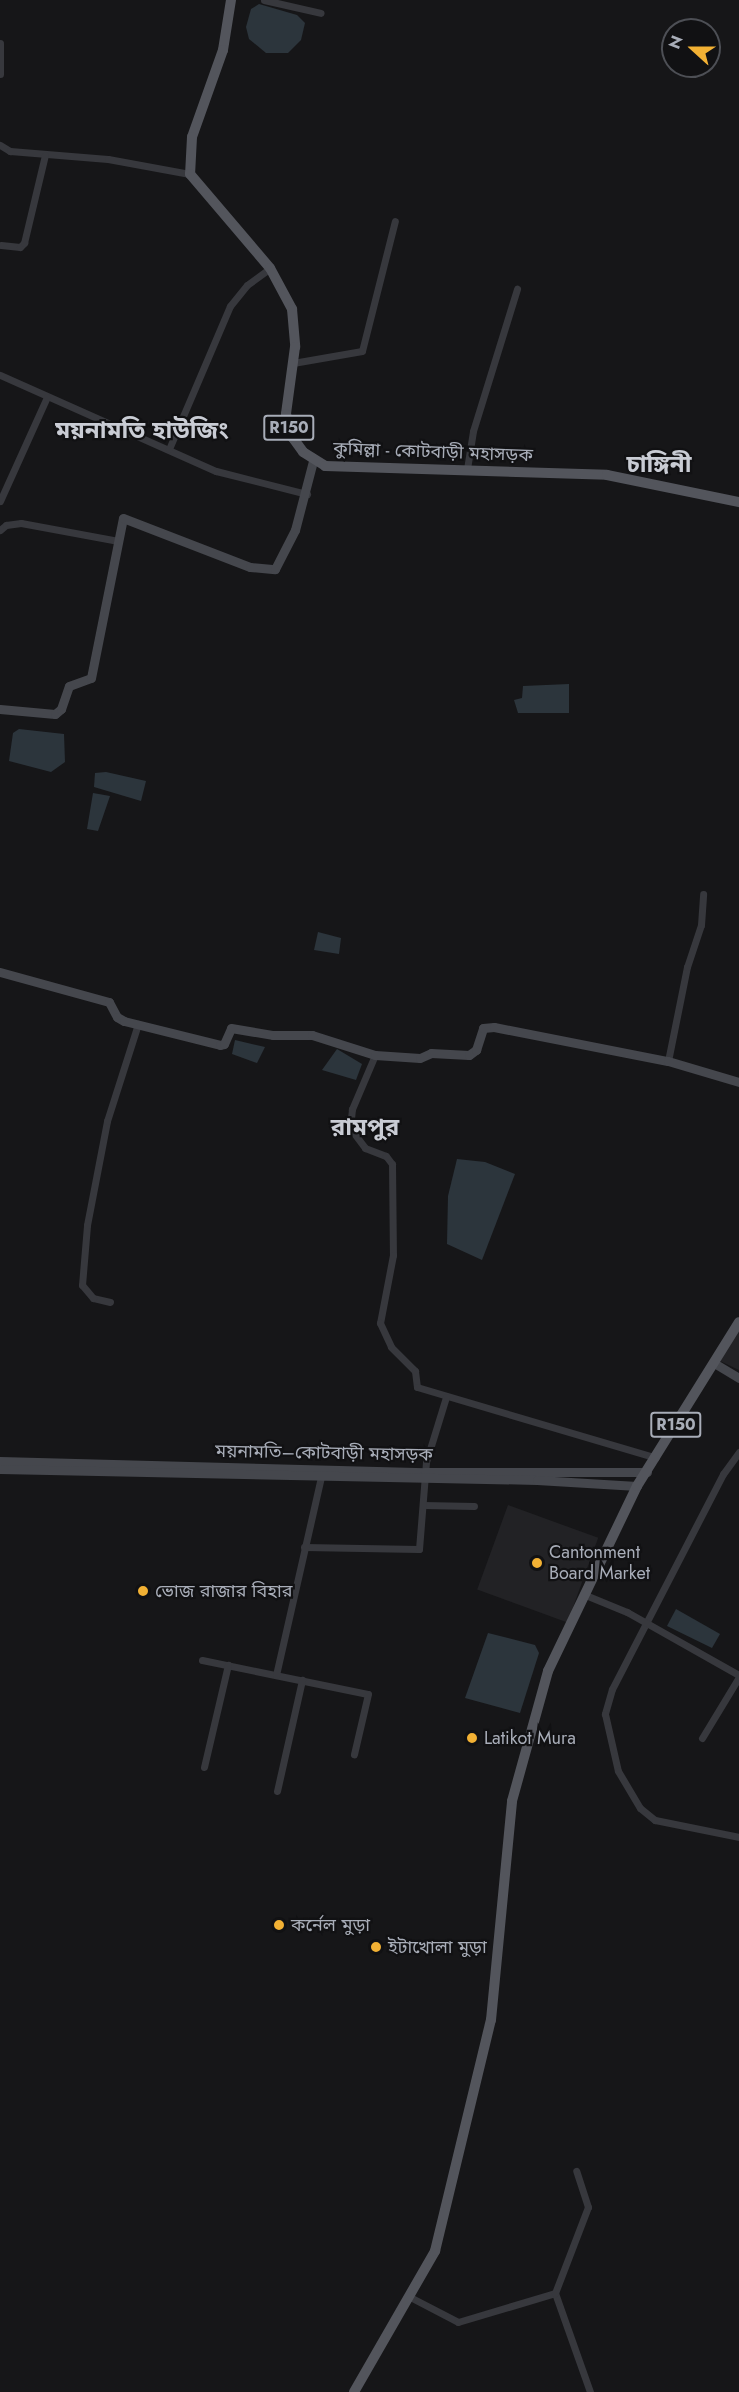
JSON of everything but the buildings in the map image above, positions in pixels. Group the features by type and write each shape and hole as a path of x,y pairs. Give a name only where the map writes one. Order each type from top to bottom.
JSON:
{"main road":[{"path":"190,174 192,137 223,50 231,0"},
{"name":"কুমিল্লা - কোটবাড়ী মহাসড়ক","path":"190,174 233,220 270,268 292,309 293,363 288,425 303,452 313,461 325,466 607,475 739,502"},
{"path":"0,709 55,714 61,710 69,686 91,678 121,520 128,518 250,567 275,569 295,530 307,494 313,461"},
{"path":"0,972 109,1002 117,1017 138,1024 222,1045 231,1028 273,1035 295,1032 375,1054 414,1058 431,1053 469,1055 476,1050 483,1028 488,1027 668,1061 739,1082"},
{"name":"R150","path":"354,2392 435,2251 491,2020 517,1779 548,1671 583,1594 637,1486 739,1322"},
{"path":"714,1364 739,1378"},
{"name":"ময়নামতি–কোটবাড়ী মহাসড়ক","path":"0,1461 637,1486"},
{"name":"ময়নামতি–কোটবাড়ী মহাসড়ক","path":"0,1469 321,1477 647,1472"}],"street":[{"path":"264,0 321,14"},
{"path":"0,43 0,74"},
{"path":"0,145 10,151 108,159 190,174"},
{"path":"1,245 20,247 24,243 45,155"},
{"path":"293,363 362,351 395,221"},
{"path":"169,449 230,306 247,285 270,268"},
{"path":"467,469 473,431 518,289"},
{"path":"0,375 228,476 307,494"},
{"path":"0,501 46,397"},
{"path":"0,530 6,525 21,524 118,541"},
{"path":"668,1061 687,967 701,925 703,894"},
{"path":"110,1302 93,1298 82,1285 87,1225 107,1121 138,1024"},
{"path":"375,1054 350,1119 360,1144 386,1156 392,1164 393,1255 380,1323 391,1347 415,1371 417,1387 656,1458"},
{"path":"304,1547 417,1550 421,1545 424,1476 446,1397"},
{"path":"739,1452 723,1474 612,1689 605,1714 609,1743 618,1771 629,1794 655,1820 739,1837"},
{"path":"276,1675 321,1477"},
{"path":"423,1505 474,1506"},
{"path":"583,1594 646,1624 739,1676 702,1738"},
{"path":"202,1660 368,1694 354,1754"},
{"path":"204,1767 228,1665"},
{"path":"278,1791 302,1680"},
{"path":"576,2171 588,2207 555,2293 590,2392"},
{"path":"410,2297 458,2322 555,2293"}],"shaded area":[{"path":"259,4 297,15 305,23 301,40 288,53 266,53 249,39 246,27 251,9"},
{"path":"569,684 569,713 518,713 514,700 522,698 523,686"},
{"path":"19,729 64,734 65,762 51,772 9,761 13,733"},
{"path":"106,772 146,781 141,801 94,787 95,773"},
{"path":"93,793 110,796 98,831 87,829"},
{"path":"318,932 341,938 339,954 314,950"},
{"path":"235,1040 265,1047 257,1063 232,1054"},
{"path":"337,1049 362,1064 356,1080 322,1070"},
{"path":"457,1159 485,1162 515,1174 482,1260 447,1244 448,1196"},
{"path":"739,1329 739,1370 720,1361"},
{"name":"Cantonment Board Market","path":"508,1505 598,1538 567,1622 477,1590"},
{"path":"676,1609 720,1634 712,1648 667,1626"},
{"path":"488,1633 535,1645 539,1653 520,1713 465,1698"}],"place":[{"name":"Cantonment Board Market","path":"537,1563"},
{"name":"ভোজ রাজার বিহার","path":"143,1591"},
{"name":"Latikot Mura","path":"472,1738"},
{"name":"কর্নেল মুড়া","path":"279,1925"},
{"name":"ইটাখোলা মুড়া","path":"376,1947"}],"district":[{"name":"ময়নামতি হাউজিং","path":"142,430"},
{"name":"চাঙ্গিনী","path":"659,464"},
{"name":"রামপুর","path":"365,1127"}]}
